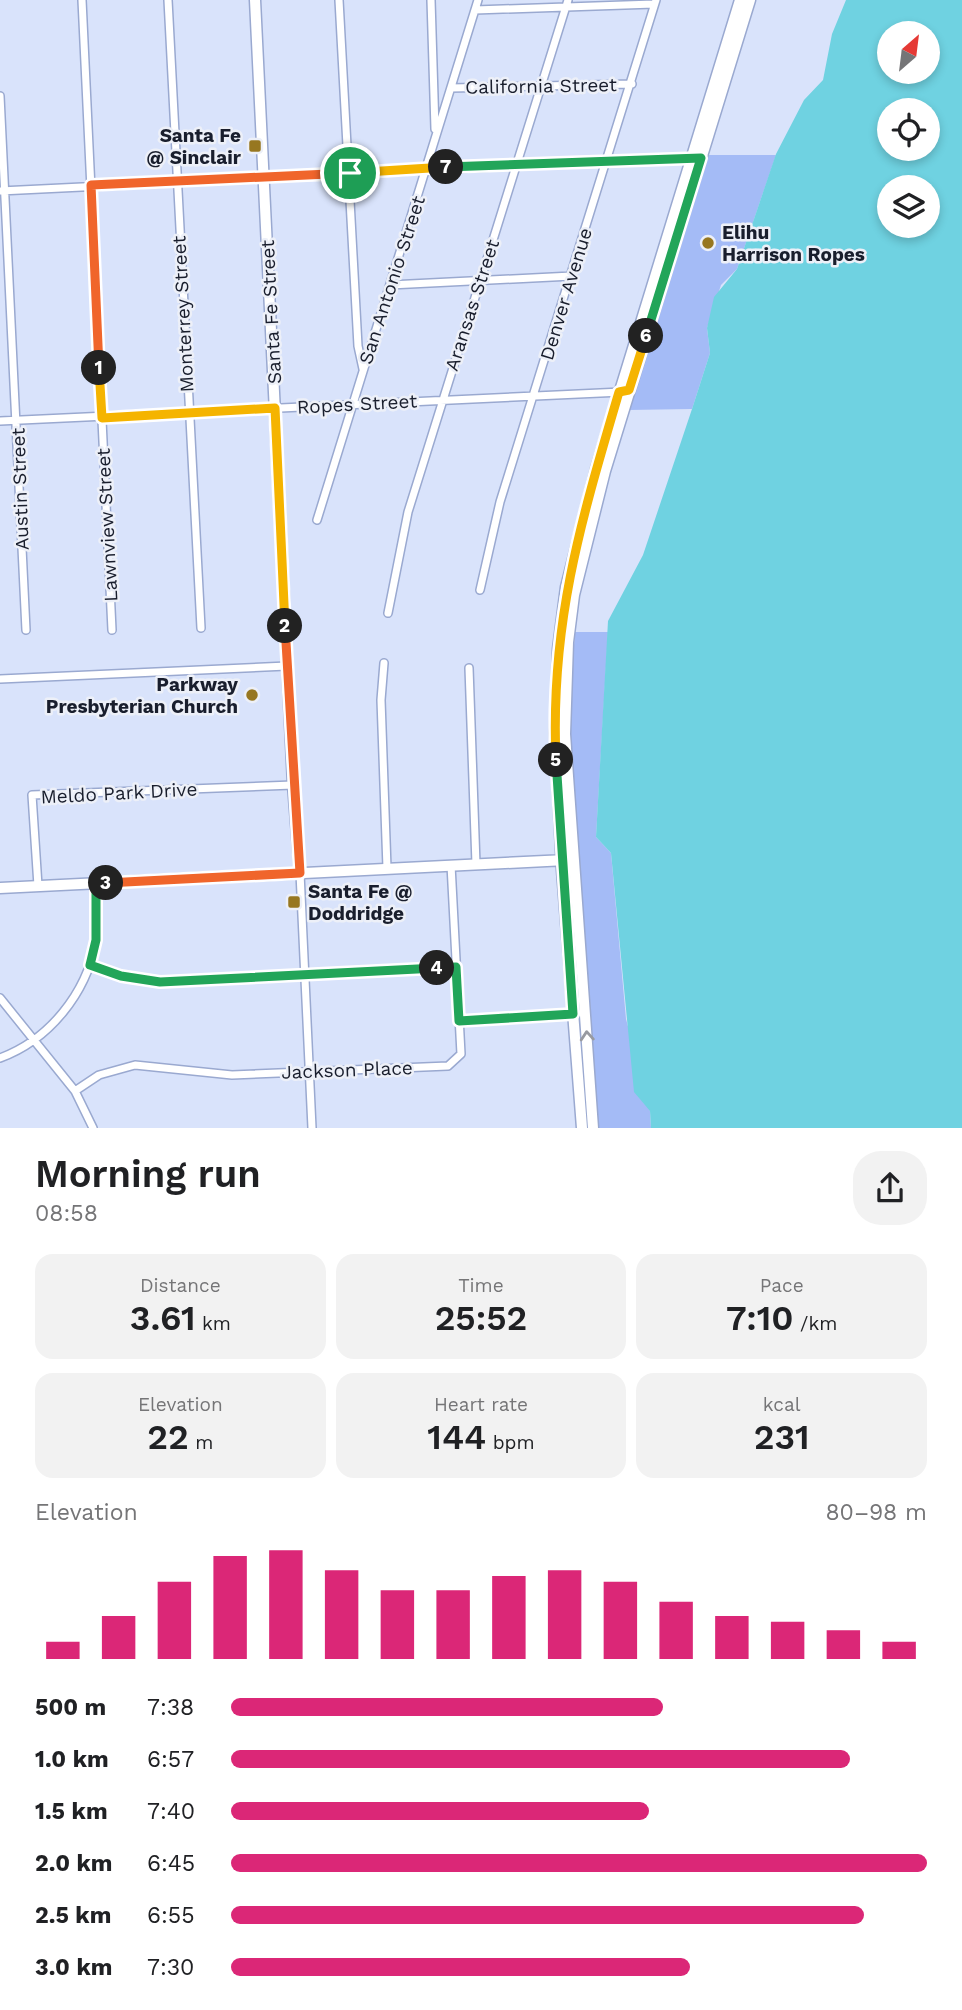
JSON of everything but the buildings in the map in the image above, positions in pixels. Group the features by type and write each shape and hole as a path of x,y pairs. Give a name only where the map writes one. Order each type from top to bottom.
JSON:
{"main road":[{"name":"Santa Fe Street","path":"255,0 293,785 300,873"},
{"path":"582,1128 561,860 555,733 575,567 600,470 742,7 750,0"},
{"path":"561,680 593,1128"},
{"path":"0,888 573,860"},
{"path":"577,1069 589,1067"},
{"path":"581,1115 593,1114"}],"street":[{"name":"Lawnview Street","path":"82,0 113,630"},
{"name":"Monterrey Street","path":"168,0 201,628"},
{"path":"339,0 358,346 363,370"},
{"path":"431,0 436,133"},
{"name":"San Antonio Street","path":"317,520 429,168 436,133 478,0"},
{"path":"475,10 655,2"},
{"name":"Denver Avenue","path":"480,590 500,502 632,84 655,2"},
{"name":"Aransas Street","path":"388,613 408,512 567,4"},
{"name":"California Street","path":"451,88 632,84"},
{"name":"Austin Street","path":"0,96 2,191 18,420 26,630"},
{"path":"2,191 696,157"},
{"path":"390,285 572,276"},
{"name":"Ropes Street","path":"0,421 624,391"},
{"path":"384,663 381,701 387,868"},
{"path":"0,679 287,666"},
{"path":"469,668 476,864"},
{"name":"Meldo Park Drive","path":"38,886 32,794 293,785"},
{"path":"451,865 459,1021 585,1013"},
{"name":"Santa Fe Street","path":"300,873 312,1128"},
{"path":"0,1058 34,1039 69,1005 90,965 96,940 96,883"},
{"path":"90,965 121,976 160,982 456,967"},
{"path":"0,998 75,1091 93,1128"},
{"name":"Jackson Place","path":"75,1091 99,1074 135,1065 232,1074 448,1066 461,1054 459,1021"}],"shaded area":[{"path":"846,0 962,0 962,1128 651,1128 650,1111 634,1092 611,853 596,837 608,621 643,555 692,409 710,353 707,328 714,297 737,269 776,154 804,100 823,80 832,34"},
{"path":"708,155 776,155 737,269 721,285 707,328 710,353 692,409 628,410"},
{"path":"575,632 608,632 596,837 611,853 626,1019 650,1111 651,1128 596,1128 569,713"}],"place":[{"name":"Santa Fe @ Sinclair","path":"255,146"},
{"name":"Elihu Harrison Ropes","path":"708,243"},
{"name":"Parkway Presbyterian Church","path":"252,695"},
{"name":"Santa Fe @ Doddridge","path":"294,902"}],"route":[{"path":"701,158 629,390 619,392 577,535 566,587 558,649 555,733 561,860 573,1014 459,1021 456,967 160,982 121,976 90,965 96,940 96,883 300,873 293,785 275,408 102,418 91,185 350,173 701,158"}]}
